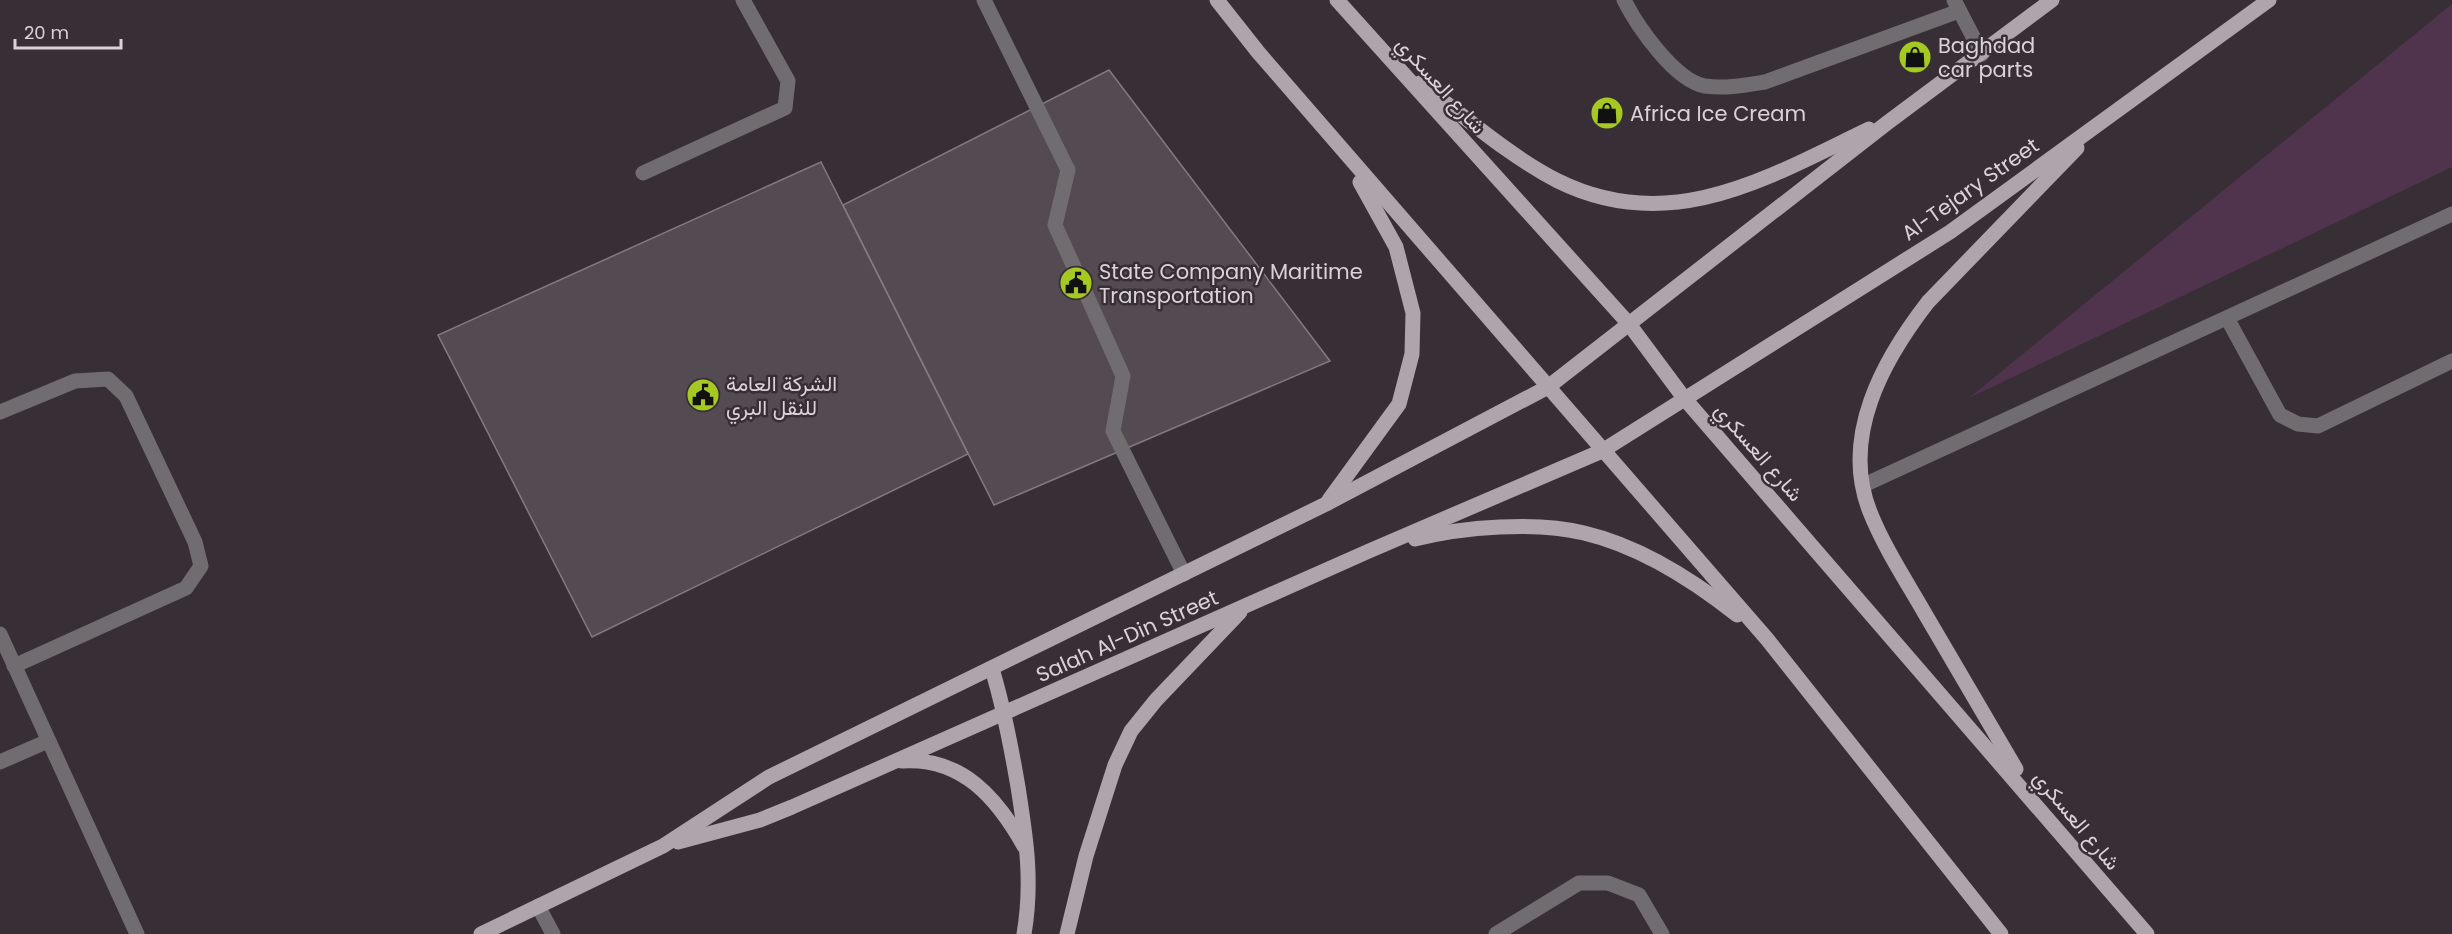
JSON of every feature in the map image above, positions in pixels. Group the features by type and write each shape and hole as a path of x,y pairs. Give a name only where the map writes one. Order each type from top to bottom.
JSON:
{"main road":[{"path":"1217,0 1366,189 1396,247 1413,313 1413,354 1399,404 1326,504"},
{"name":"شارع العسكري","path":"1337,0 1629,324 1684,398 2147,934"},
{"path":"1629,324 1896,116 2052,0"},
{"name":"Al-Tejary Street","path":"1602,451 1950,232 2269,0"},
{"path":"1258,52 1767,639 2001,934"},
{"path":"1393,64 1558,181 1583,191 1634,201 1685,202 1754,184 1896,116"},
{"path":"2035,803 1893,558 1869,510 1864,485 1862,433 1878,381 1906,330 1928,302 2107,118"},
{"name":"Salah Al-Din Street","path":"482,934 663,846 769,777 1326,504 1548,387 1629,324"},
{"name":"Salah Al-Din Street","path":"663,846 760,820 1369,551 1602,451"},
{"path":"1369,551 1443,532 1496,527 1584,533 1650,558 1698,584 1767,639"},
{"path":"1067,934 1086,856 1115,765 1131,731 1156,700 1246,606"},
{"path":"992,669 1005,713 1029,855 1029,904 1024,934"},
{"path":"893,762 916,760 936,763 971,779 1001,808 1029,855"}],"street":[{"path":"643,173 785,108 788,81 743,0"},
{"path":"984,0 1068,170 1055,225 1123,376 1113,431 1184,574"},
{"path":"1624,0 1636,24 1665,59 1703,86 1734,87 1765,82 1957,6 1982,54"},
{"path":"1864,485 2452,214"},
{"path":"2227,318 2280,415 2298,424 2318,426 2452,361"},
{"path":"0,412 75,381 108,379 126,396 195,542 201,566 186,588 14,666"},
{"path":"0,634 137,934"},
{"path":"0,762 48,741"},
{"path":"1496,934 1579,883 1608,883 1639,895 1662,934"},
{"path":"538,906 552,934"}],"shaded area":[{"path":"2452,4 2452,167 1969,398"}],"building":[{"name":"State Company Maritime Transportation","path":"1109,70 1330,361 994,505 843,205"},
{"name":"الشركة العامة للنقل البري","path":"821,162 968,454 592,637 438,335"}],"place":[{"name":"Baghdad car parts","path":"1915,57"},
{"name":"Africa Ice Cream","path":"1607,113"},
{"name":"State Company Maritime Transportation","path":"1076,283"},
{"name":"الشركة العامة للنقل البري","path":"703,395"}]}
